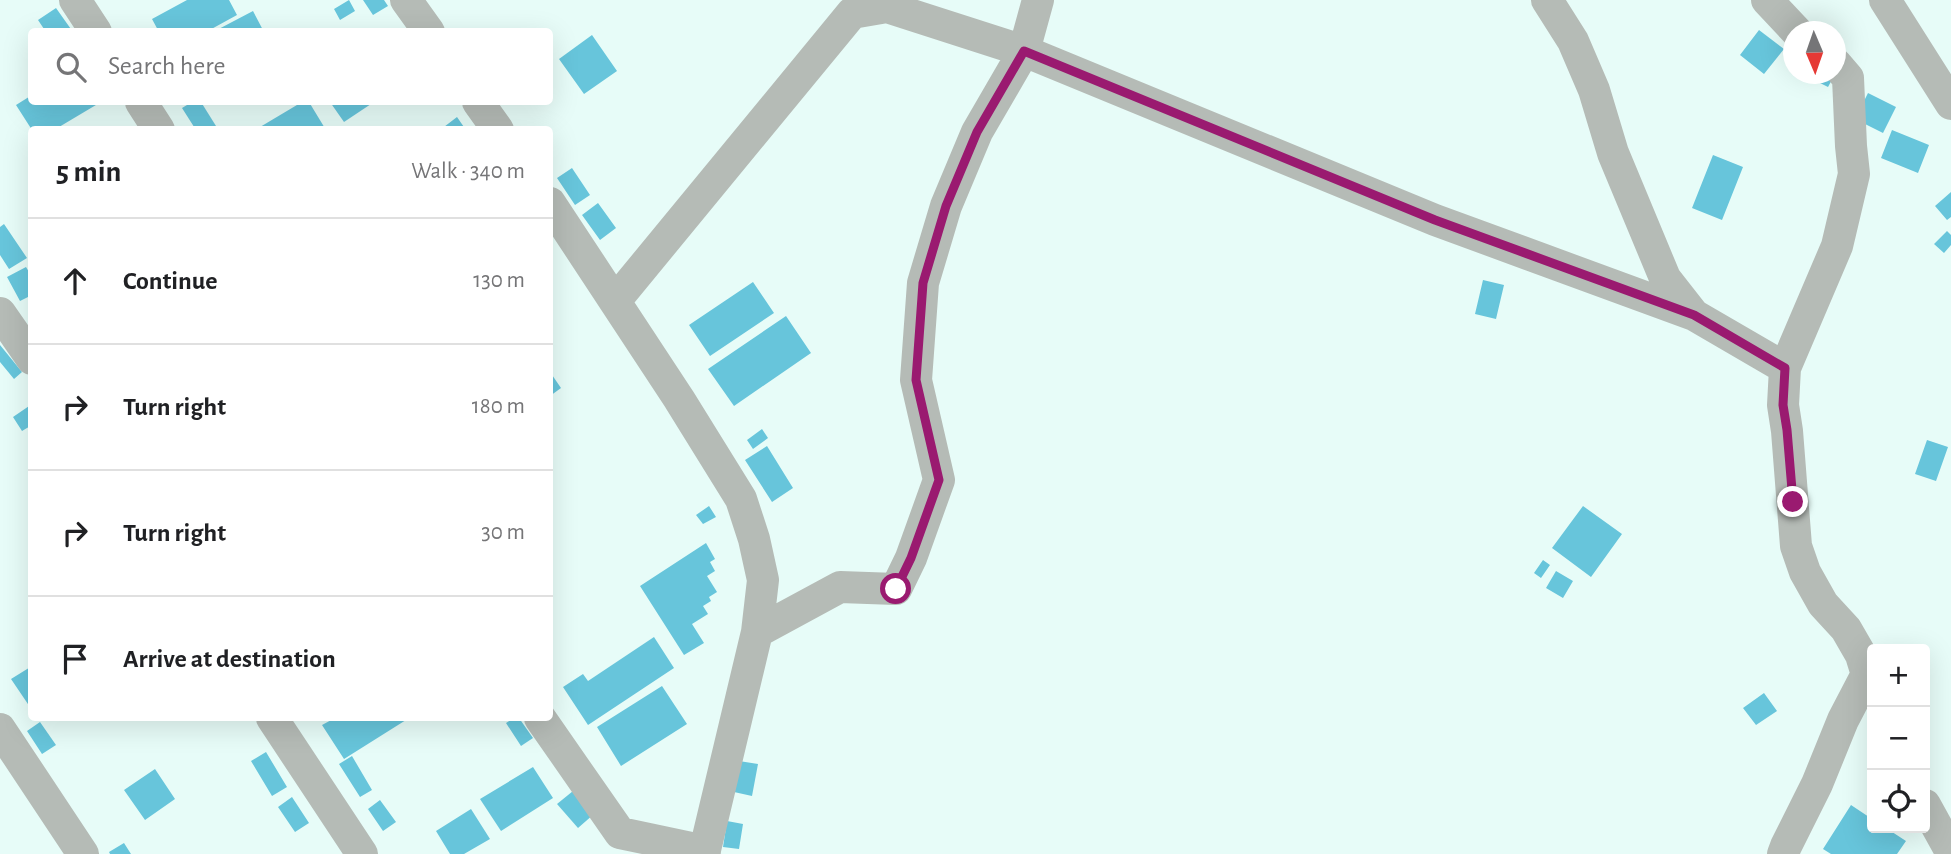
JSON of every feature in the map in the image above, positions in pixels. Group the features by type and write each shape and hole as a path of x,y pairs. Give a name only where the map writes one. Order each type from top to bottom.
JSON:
{"street":[{"path":"75,0 93,28"},
{"path":"407,0 426,28"},
{"path":"757,632 840,587 896,589 911,558 939,480 916,380 923,283 946,206 977,132 1024,51 1038,0"},
{"path":"1547,0 1573,41 1594,90 1613,153 1665,278 1694,315"},
{"path":"1767,0 1787,21"},
{"path":"1885,0 1951,104"},
{"path":"615,301 852,13 887,6 1024,51 1435,220 1694,315 1785,368"},
{"path":"1846,76 1854,174 1837,246 1785,368 1783,405 1796,546 1805,572 1823,604 1846,629 1861,655 1867,673"},
{"path":"143,105 156,126"},
{"path":"480,105 495,126"},
{"path":"542,721 620,833 705,852 757,632 763,580 741,499 553,208"},
{"path":"0,313 28,353"},
{"path":"1783,854 1817,784 1843,720 1867,686"},
{"path":"274,721 362,854"},
{"path":"0,729 83,854"},
{"path":"1930,814 1951,852"}],"building":[{"path":"187,0 229,0 237,15 213,28 157,28 152,19"},
{"path":"349,0 355,11 340,20 334,9"},
{"path":"363,0 384,0 388,6 373,15"},
{"path":"56,8 70,28 43,28 38,20"},
{"path":"253,11 262,28 221,28"},
{"path":"1759,30 1783,48 1764,74 1740,55"},
{"path":"592,35 617,71 584,94 559,59"},
{"path":"1868,93 1896,107 1883,133 1855,119"},
{"path":"28,98 28,105 96,105 61,126 29,126 16,105"},
{"path":"187,105 203,105 216,126 193,126 182,108"},
{"path":"297,105 311,105 324,126 262,126"},
{"path":"332,105 370,105 344,122"},
{"path":"457,117 463,126 445,126"},
{"path":"1892,130 1929,145 1918,173 1881,158"},
{"path":"1713,155 1743,167 1722,220 1692,208"},
{"path":"572,168 590,195 575,205 557,178"},
{"path":"1951,192 1951,217 1947,220 1935,206"},
{"path":"598,203 616,228 600,240 582,215"},
{"path":"4,224 27,258 9,269 0,255 0,227"},
{"path":"1947,231 1951,235 1951,245 1944,253 1934,244"},
{"path":"26,267 28,297 20,301 7,277"},
{"path":"1483,280 1504,285 1496,319 1475,314"},
{"path":"753,282 774,313 710,356 689,325"},
{"path":"786,316 811,353 734,406 708,369"},
{"path":"0,345 22,372 14,379 0,362"},
{"path":"553,376 561,388 553,394"},
{"path":"28,407 28,427 22,431 13,417"},
{"path":"762,429 768,438 753,449 747,440"},
{"path":"1927,440 1948,447 1936,481 1915,474"},
{"path":"767,446 793,488 772,502 745,460"},
{"path":"709,506 716,517 703,524 696,515"},
{"path":"1583,506 1622,534 1591,577 1552,548"},
{"path":"706,543 715,559 710,562 715,571 707,576 717,592 709,597 711,601 703,606 708,614 692,624 704,643 684,655 640,586"},
{"path":"1543,560 1550,565 1541,578 1534,573"},
{"path":"1556,571 1573,581 1563,598 1546,588"},
{"path":"654,637 674,668 588,725 563,687 583,674 588,681"},
{"path":"28,668 28,704 11,679"},
{"path":"662,686 687,724 621,766 597,727"},
{"path":"1764,693 1777,711 1756,725 1743,708"},
{"path":"329,721 404,721 344,759 322,725"},
{"path":"521,721 533,738 521,746 506,723"},
{"path":"40,722 56,745 42,754 27,731"},
{"path":"266,752 287,787 272,796 251,761"},
{"path":"352,756 372,790 360,797 339,764"},
{"path":"739,761 758,764 752,796 734,792"},
{"path":"533,767 553,798 501,831 480,799"},
{"path":"155,769 175,799 145,820 124,790"},
{"path":"573,791 594,814 578,828 557,804"},
{"path":"292,797 309,823 295,832 278,807"},
{"path":"380,800 396,822 383,831 368,809"},
{"path":"1851,805 1867,816 1867,833 1894,833 1906,841 1897,854 1831,854 1823,849"},
{"path":"471,809 490,839 464,854 450,854 436,831"},
{"path":"727,821 743,824 739,849 723,847"},
{"path":"124,843 131,854 110,854 109,852"}],"route":[{"path":"896,589 911,558 939,480 916,380 923,283 946,206 977,132 1024,51 1435,220 1694,315 1785,368 1783,405 1793,502"}]}
